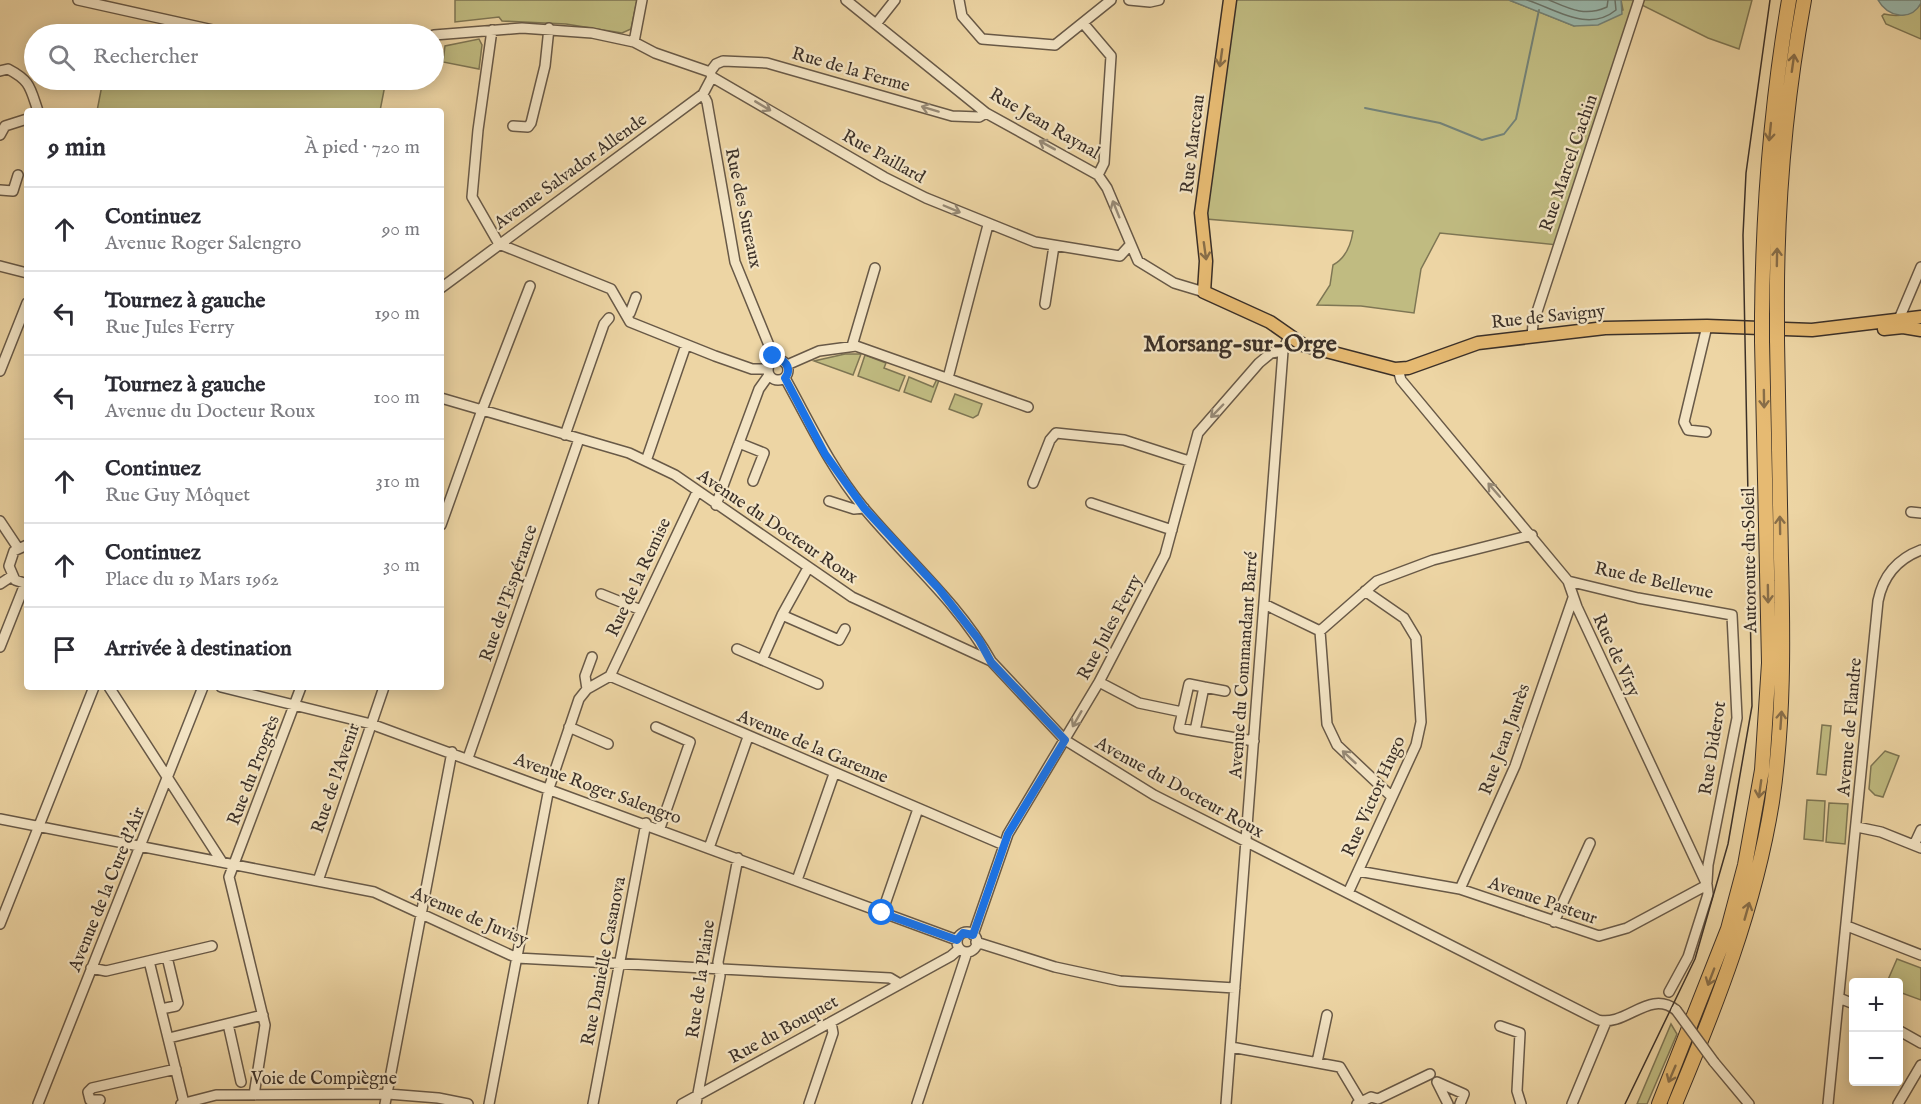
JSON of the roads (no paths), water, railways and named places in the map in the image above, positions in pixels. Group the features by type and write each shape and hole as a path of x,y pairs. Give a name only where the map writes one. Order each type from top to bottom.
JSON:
{"highway":[{"name":"Autoroute du Soleil","path":"1659,1104 1728,930 1745,865 1762,770 1769,663 1762,316 1769,147 1789,0"},
{"name":"Autoroute du Soleil","path":"1675,1104 1713,1012 1741,934 1759,866 1776,769 1783,676 1777,340 1778,217 1784,136 1804,0"}],"main road":[{"name":"Rue Marceau","path":"1204,292 1206,261 1201,213 1230,0"},
{"name":"Rue Jean Raynal","path":"1204,292 1270,322 1289,336 1317,350 1398,369"},
{"name":"Rue de Savigny","path":"1812,330 1921,317"},
{"name":"Rue de Savigny","path":"1398,369 1415,365 1466,345 1621,327 1707,326 1812,330 1833,333 1894,327 1921,330"}],"street":[{"path":"78,0 186,24"},
{"path":"634,42 642,0"},
{"name":"Rue Jean Raynal","path":"846,0 986,113 1098,175 1107,188 1138,261 1162,277 1204,292"},
{"path":"876,24 896,0"},
{"path":"959,0 962,16 987,41 1055,45 1111,0"},
{"path":"1129,0 1150,2 1159,0"},
{"name":"Rue Marcel Cachin","path":"1532,337 1533,324 1558,245 1639,0"},
{"path":"1083,23 1111,56 1104,163 1098,175"},
{"path":"513,126 528,128 531,123 545,66 549,28"},
{"name":"Rue Paillard","path":"444,34 549,28 592,33 634,42 655,53 711,74 884,177 988,225 1035,242 1120,256 1130,246"},
{"path":"492,30 477,138 472,197 498,244 611,289 630,322 752,369 768,372 776,380 785,378"},
{"name":"Rue de la Ferme","path":"711,74 716,64 723,61 767,63 952,116 979,117 986,113"},
{"path":"0,72 8,69 24,77"},
{"name":"Avenue Salvador Allende","path":"444,286 703,94 711,74"},
{"path":"31,90 37,108"},
{"name":"Rue des Sureaux","path":"703,94 707,102 735,262 775,360"},
{"path":"0,135 5,126 24,120"},
{"path":"0,190 14,191 18,175"},
{"path":"948,378 988,225"},
{"path":"1045,304 1054,246"},
{"path":"0,266 24,272"},
{"path":"1899,319 1921,267"},
{"path":"852,346 875,268"},
{"path":"444,517 530,286"},
{"path":"626,315 630,313 636,297"},
{"path":"0,371 24,311"},
{"path":"565,435 604,324 609,318"},
{"path":"1706,432 1688,430 1684,422 1707,326"},
{"name":"Avenue du Commandant Barré","path":"1226,1104 1283,351 1289,336"},
{"path":"646,461 686,345"},
{"path":"787,365 819,351 852,346 865,348 1028,407"},
{"name":"Rue Jules Ferry","path":"974,939 1004,845 1099,682 1161,564 1198,433 1255,367 1271,353 1283,351"},
{"path":"716,505 759,389 775,360 782,360 787,365 788,372 785,378"},
{"name":"Rue de Viry","path":"1398,369 1401,380 1568,581 1573,598 1707,885"},
{"path":"785,378 825,454 864,508 927,576 974,633 991,662"},
{"name":"Avenue du Docteur Roux","path":"444,399 646,461 675,475 852,597 991,662 1065,740 1154,795 1606,1022"},
{"path":"1033,483 1052,437 1056,433 1124,440 1189,461"},
{"path":"1072,445 1074,434"},
{"name":"Rue de l'Espérance","path":"468,758 579,439"},
{"path":"739,443 764,453 753,481"},
{"name":"Rue de la Remise","path":"610,676 697,492"},
{"path":"829,501 854,509 864,508"},
{"path":"1091,503 1172,530"},
{"path":"0,521 22,547 9,561 12,576 24,583"},
{"path":"1320,631 1377,581 1433,560 1532,535"},
{"name":"Avenue de Flandre","path":"1828,1104 1880,592 1894,568 1921,550"},
{"path":"762,660 782,615 808,568"},
{"path":"0,584 12,576"},
{"name":"Rue de Bellevue","path":"1568,581 1638,598 1732,615"},
{"path":"0,647 24,589"},
{"name":"Rue Victor Hugo","path":"1348,893 1416,745 1420,722 1416,638 1404,618 1365,591"},
{"path":"601,594 641,610"},
{"name":"Rue Jean Jaurès","path":"1460,890 1515,766 1573,598"},
{"path":"1264,604 1320,631"},
{"path":"782,615 839,640 845,629"},
{"name":"Rue Diderot","path":"1707,885 1708,865 1737,718 1732,615"},
{"path":"1320,631 1327,724 1337,745 1392,797"},
{"path":"737,649 818,684"},
{"path":"587,689 585,676 592,657"},
{"path":"489,1104 549,788 579,699 587,689 610,676"},
{"name":"Avenue de la Garenne","path":"610,676 1004,845"},
{"path":"1099,682 1139,703 1182,712"},
{"path":"1226,691 1189,684 1179,728 1254,741"},
{"path":"1195,731 1204,687"},
{"path":"0,924 93,690"},
{"path":"111,690 222,862"},
{"name":"Avenue de la Cure d'Air","path":"38,1104 202,690"},
{"name":"Avenue Roger Salengro","path":"234,690 371,724 452,752 798,880 961,947"},
{"name":"Rue du Progrès","path":"232,864 297,705 300,690"},
{"name":"Rue de l'Avenir","path":"318,881 383,690"},
{"path":"569,727 608,744"},
{"path":"656,727 690,742 660,828"},
{"path":"709,848 748,737"},
{"path":"385,1104 452,752"},
{"path":"798,880 834,774"},
{"path":"882,913 918,809"},
{"name":"Avenue de Juvisy","path":"0,819 374,892 517,958 890,978 900,984"},
{"name":"Rue Danielle Casanova","path":"593,1104 646,824"},
{"path":"1857,827 1881,832 1918,847 1921,830"},
{"path":"1554,922 1590,843"},
{"name":"Rue de la Plaine","path":"697,1100 720,976 719,969 738,858"},
{"path":"232,864 229,877 265,1025 255,1095"},
{"name":"Avenue Pasteur","path":"1358,871 1460,890 1590,935 1609,935 1707,885"},
{"path":"1669,992 1688,957 1708,894 1707,885"},
{"path":"1847,926 1921,955"},
{"path":"917,1104 963,933 974,939 1055,967 1120,981 1235,988"},
{"path":"961,947 973,950 974,939"},
{"path":"91,968 106,971 212,946"},
{"path":"900,984 951,956 961,947"},
{"path":"161,1010 176,1006 178,1003 167,957"},
{"path":"149,961 169,1038 182,1104"},
{"name":"Rue du Bouquet","path":"682,1104 697,1100 900,984"},
{"path":"1839,998 1849,1002"},
{"path":"1572,1104 1606,1022 1613,1022 1650,1004 1664,1004 1676,1010 1714,1062 1749,1104"},
{"path":"169,1038 263,1015"},
{"path":"1317,1062 1327,1015"},
{"path":"809,1104 833,1033 831,1022"},
{"path":"228,1024 241,1082"},
{"path":"1500,1026 1520,1034 1516,1091 1521,1104"},
{"path":"1903,1032 1921,1042"},
{"path":"1231,1047 1335,1065 1344,1070 1359,1103 1371,1097 1379,1102 1430,1074"},
{"path":"1898,1104 1921,1065"},
{"path":"100,1100 90,1100 88,1092 92,1088 176,1069"},
{"path":"1448,1104 1437,1082 1464,1094 1460,1104"},
{"name":"Voie de Compiègne","path":"182,1104 216,1095 255,1095 283,1099 388,1094 438,1098 468,1104"}],"water":[{"path":"1509,0 1621,0 1622,14 1598,25 1574,26"},
{"path":"1878,0 1921,0 1921,3 1911,13 1899,15 1887,10"}],"waterway":[{"path":"1365,108 1440,123 1482,140 1504,134 1516,119 1539,10"}],"tram line":[{"path":"1625,1104 1695,959 1728,844 1752,706 1743,235 1746,173 1770,0"}],"district":[{"name":"Morsang-sur-Orge","path":"1240,343"}]}
